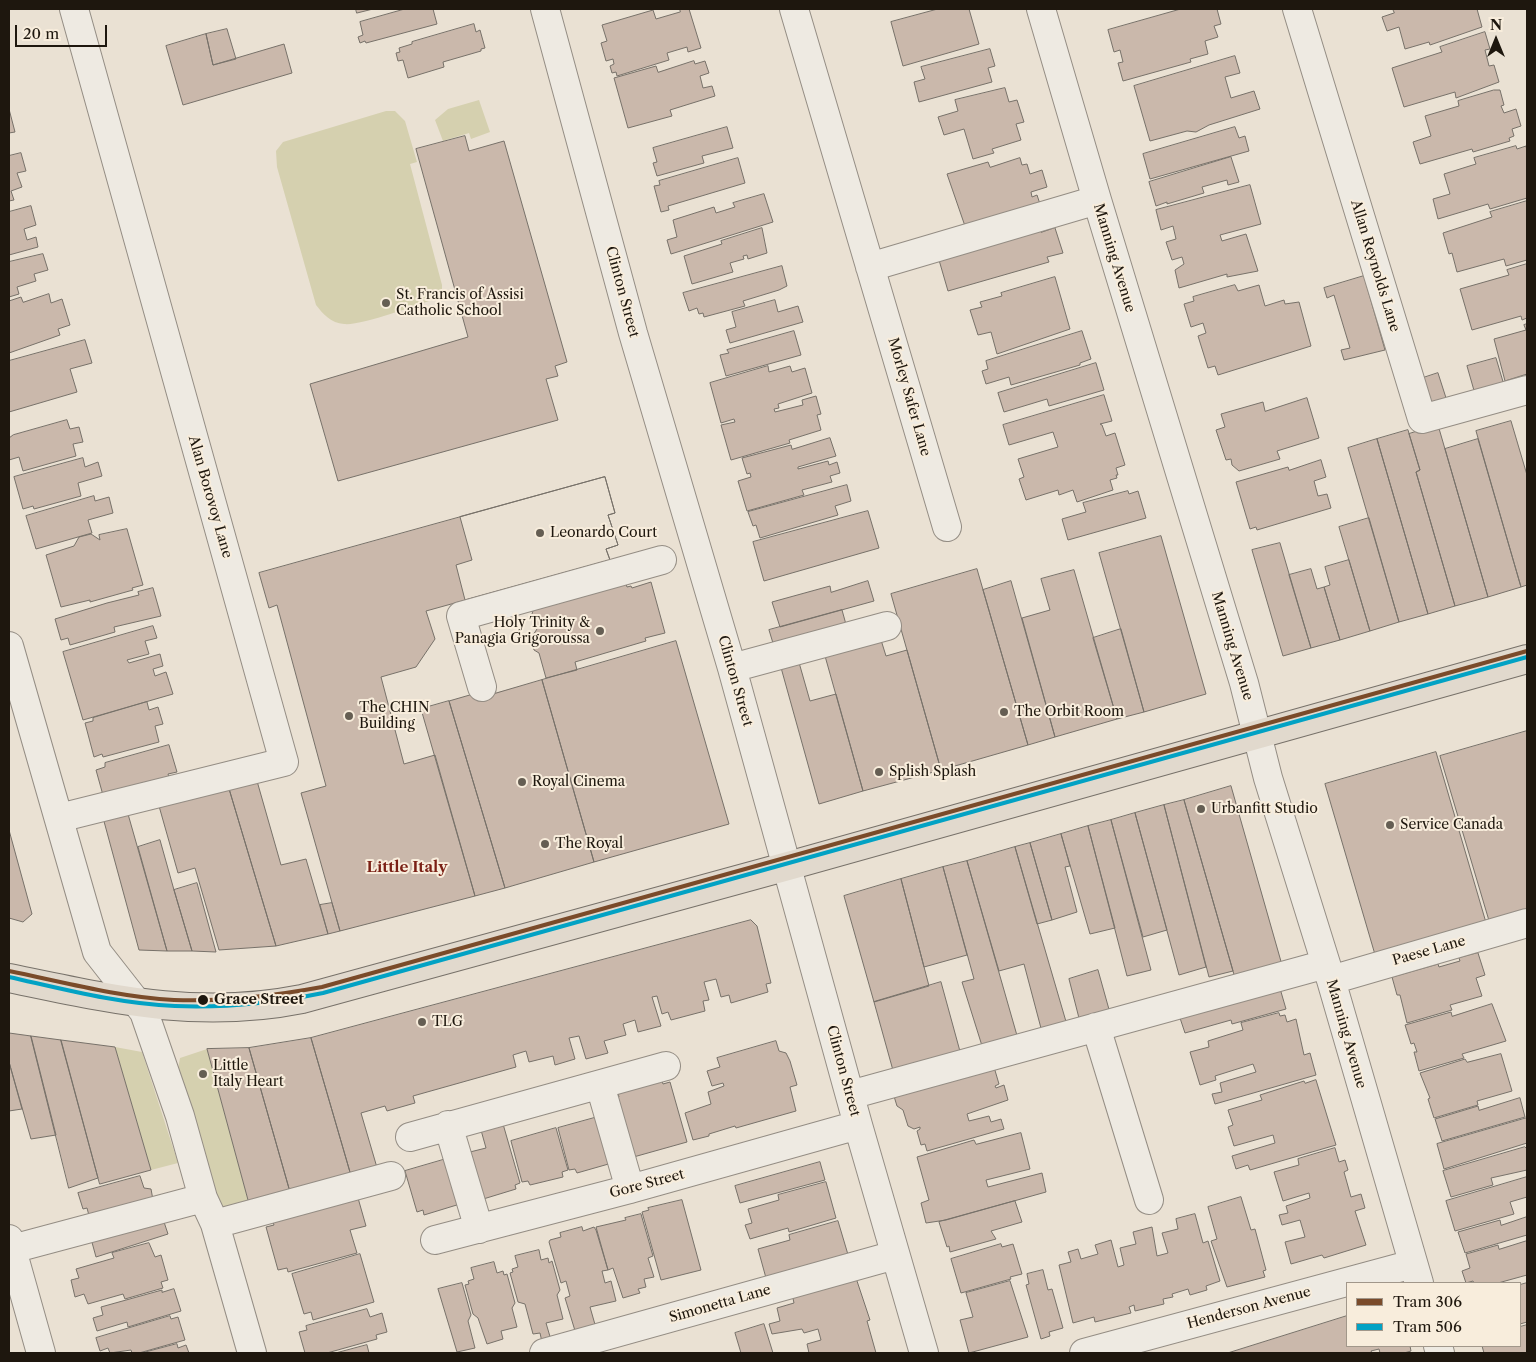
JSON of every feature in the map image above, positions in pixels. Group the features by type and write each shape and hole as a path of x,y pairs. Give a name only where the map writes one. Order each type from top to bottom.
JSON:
{"main road":[{"path":"9,978 139,1004 213,1008 281,1003 302,999 1257,736 1527,659"}],"street":[{"name":"Alan Borovoy Lane","path":"59,818 284,762 74,9"},
{"name":"Clinton Street","path":"545,9 666,446 732,668 858,1125 924,1353"},
{"name":"Morley Safer Lane","path":"794,9 947,527"},
{"name":"Manning Avenue","path":"1041,9 1244,683 1268,778 1328,972 1416,1274"},
{"name":"Allan Reynolds Lane","path":"1297,9 1422,419 1527,390"},
{"path":"870,266 1097,200"},
{"path":"482,687 461,616 513,606 662,560"},
{"path":"732,668 887,626"},
{"path":"9,646 20,726 59,818 97,952 139,1004 156,1044 180,1116 203,1198 215,1224 252,1353"},
{"name":"Paese Lane","path":"850,1095 1096,1027 1527,923"},
{"path":"1096,1027 1149,1200"},
{"path":"410,1137 666,1066"},
{"path":"600,1084 630,1189"},
{"path":"448,1125 479,1229"},
{"name":"Gore Street","path":"435,1240 630,1189 858,1125"},
{"path":"215,1224 391,1176"},
{"path":"41,1353 10,1244 203,1198"},
{"name":"Simonetta Lane","path":"544,1353 895,1255"},
{"name":"Henderson Avenue","path":"1382,1282 1416,1274"},
{"name":"Henderson Avenue","path":"1084,1353 1346,1291"}],"shaded area":[{"path":"479,100 490,132 471,139 469,133 443,141 435,120 448,109"},
{"path":"386,111 395,111 405,121 417,162 410,164 442,285 442,292 435,299 363,322 352,324 339,323 328,317 316,305 277,167 276,151 283,142"},
{"path":"115,1047 142,1052 178,1163 151,1170"},
{"path":"207,1049 251,1211 223,1215 177,1074 180,1058"}],"building":[{"path":"356,9 373,9 357,13"},
{"path":"405,9 433,9 437,24 360,43 358,37 363,35 360,22"},
{"path":"680,9 689,9 701,48 688,52 687,47 667,53 669,60 617,76 616,72 612,73 610,66 614,64 613,59 606,61 601,43 607,41 602,25 653,10 656,19 680,12"},
{"path":"938,9 969,9 979,44 903,66 891,22"},
{"path":"1181,9 1217,9 1221,24 1214,26 1218,37 1205,41 1208,54 1190,59 1191,62 1123,81 1118,63 1123,62 1120,50 1114,52 1108,30"},
{"path":"1393,9 1477,9 1482,27 1430,45 1429,42 1405,49 1399,27 1387,31 1382,17 1394,13"},
{"path":"474,24 476,32 480,30 485,48 481,49 481,51 443,62 444,67 408,78 403,60 398,61 396,53 400,52 399,48 412,44 412,42"},
{"path":"227,29 236,59 213,65 206,34"},
{"path":"1485,32 1490,49 1485,50 1489,66 1494,65 1499,82 1456,98 1455,92 1404,107 1392,68 1442,52 1440,47"},
{"path":"206,34 213,65 284,44 292,73 183,105 166,46"},
{"path":"990,49 995,66 988,68 992,82 919,102 914,82 925,79 921,67"},
{"path":"1235,56 1240,73 1225,77 1231,98 1254,91 1260,109 1209,125 1196,132 1187,131 1150,141 1134,86"},
{"path":"694,61 695,64 705,61 709,73 700,76 703,88 712,86 715,96 670,110 672,116 628,128 614,78 656,66 658,72"},
{"path":"1005,88 1009,102 1017,100 1024,122 1016,124 1021,140 992,149 994,153 973,159 964,129 944,135 938,117 958,111 955,100"},
{"path":"1494,90 1500,90 1504,105 1501,106 1504,113 1516,109 1521,126 1512,129 1514,136 1509,138 1510,141 1473,152 1472,149 1420,164 1413,142 1431,136 1425,116 1459,106 1458,101"},
{"path":"9,109 15,132 9,133"},
{"path":"727,127 733,148 702,156 704,163 657,176 653,163 657,162 653,148"},
{"path":"1235,127 1239,138 1245,136 1249,151 1150,179 1143,154"},
{"path":"465,136 469,151 504,141 567,362 555,366 558,376 546,379 558,420 338,481 310,384 468,337 416,149"},
{"path":"1516,146 1517,149 1526,146 1527,198 1490,209 1488,204 1438,219 1433,199 1450,194 1444,174 1476,164 1474,158"},
{"path":"21,153 26,171 17,173 22,187 11,191 14,200 9,201 9,156"},
{"path":"1231,157 1239,182 1228,185 1227,180 1202,187 1204,193 1156,206 1149,182"},
{"path":"738,158 745,183 668,206 669,210 661,212 654,186 660,185 659,181"},
{"path":"1020,158 1022,165 1027,164 1030,174 1042,170 1047,187 1031,192 1032,197 1037,195 1040,204 966,229 947,174 988,162 990,167"},
{"path":"1250,185 1261,224 1220,235 1222,241 1246,234 1258,271 1227,277 1227,274 1179,288 1175,270 1184,264 1182,257 1172,260 1166,242 1176,239 1173,226 1161,230 1156,210"},
{"path":"764,194 773,222 671,254 667,240 677,237 673,220 714,207 716,213 735,207 733,203"},
{"path":"1527,201 1527,260 1506,266 1504,259 1457,272 1452,253 1449,254 1443,233 1492,217 1490,212"},
{"path":"31,206 36,225 24,229 27,240 36,237 38,247 9,255 9,212"},
{"path":"762,228 767,253 748,259 747,255 743,256 744,259 730,263 733,272 692,284 684,256 722,244 721,241"},
{"path":"1055,228 1063,253 1047,257 1049,262 948,291 939,260 1040,230 1041,232"},
{"path":"43,254 48,270 34,274 36,281 17,287 19,294 9,297 9,262"},
{"path":"1527,264 1527,318 1522,320 1521,316 1472,330 1460,289 1509,275 1507,270"},
{"path":"782,266 787,286 779,290 743,301 745,306 704,317 703,313 699,314 697,308 689,311 683,293"},
{"path":"1364,276 1385,350 1344,360 1341,350 1350,348 1334,295 1327,298 1324,288"},
{"path":"1055,277 1070,329 997,354 991,332 978,335 970,310 982,307 980,302 1002,296 1001,293"},
{"path":"1235,285 1238,291 1259,285 1265,306 1284,300 1285,304 1299,302 1311,346 1218,375 1215,366 1208,368 1198,336 1206,333 1203,323 1191,327 1184,304 1194,301 1193,297"},
{"path":"49,294 51,303 62,299 70,325 58,329 60,335 9,353 9,301 21,297 23,302"},
{"path":"775,300 778,312 798,306 803,322 730,343 726,330 736,327 732,312"},
{"path":"1527,324 1527,374 1505,381 1494,339 1526,330 1524,325"},
{"path":"794,331 801,355 726,376 720,355 729,353 727,350"},
{"path":"1082,331 1091,359 1080,363 1080,365 1011,385 1009,377 986,384 982,371 988,369 986,361"},
{"path":"85,340 92,363 70,369 77,392 9,412 9,361"},
{"path":"1496,358 1504,385 1475,394 1467,366"},
{"path":"1096,363 1104,390 1049,406 1047,399 1004,412 998,393"},
{"path":"768,366 769,372 790,366 792,372 805,368 812,393 778,404 779,408 774,409 775,412 803,405 802,400 816,396 821,414 817,415 821,430 789,440 790,443 731,460 721,425 735,422 734,419 721,423 710,383"},
{"path":"1438,373 1447,401 1436,405 1429,400 1423,378"},
{"path":"1104,395 1112,421 1100,424 1106,436 1115,433 1125,465 1116,468 1117,478 1110,480 1113,490 1077,502 1073,490 1059,495 1058,490 1026,500 1019,479 1024,477 1018,459 1058,447 1053,432 1009,445 1003,425"},
{"path":"1307,398 1319,438 1277,451 1280,459 1239,471 1232,465 1231,459 1226,460 1216,430 1225,427 1221,414 1263,402 1265,411"},
{"path":"67,420 70,429 79,427 83,442 73,444 76,456 23,471 19,457 9,460 9,438 13,435"},
{"path":"1511,421 1527,475 1527,585 1521,587 1476,431"},
{"path":"1438,425 1488,597 1455,606 1416,472 1420,470 1409,434"},
{"path":"1408,430 1420,470 1416,472 1455,606 1428,614 1377,439"},
{"path":"830,438 836,456 798,467 798,469 828,461 829,465 837,462 840,473 830,476 832,482 802,490 804,495 747,511 738,481 751,477 750,473 747,474 742,458 791,445 792,449"},
{"path":"1377,439 1428,614 1399,622 1348,448"},
{"path":"1478,439 1521,587 1488,597 1445,449"},
{"path":"83,458 85,467 98,462 102,476 78,483 81,496 34,509 33,506 23,509 14,477"},
{"path":"1321,460 1326,477 1314,481 1318,496 1327,494 1331,508 1257,530 1256,527 1250,529 1236,482 1288,467 1289,470"},
{"name":"The CHIN Building","path":"605,477 615,513 608,515 618,545 606,549 610,560 426,611 435,639 416,667 381,677 404,764 435,755 475,896 340,931 301,793 326,786 277,605 269,608 259,573"},
{"name":"Leonardo Court","path":"605,477 615,513 608,515 618,545 606,549 610,560 465,600 456,565 472,560 460,517"},
{"path":"847,485 851,501 835,506 838,515 760,538 756,525 753,526 748,512"},
{"path":"1128,491 1129,494 1138,491 1146,518 1068,540 1062,519 1086,512 1083,503"},
{"path":"94,496 95,501 109,497 113,513 88,520 92,533 36,549 26,516"},
{"path":"868,511 879,548 764,581 753,542"},
{"path":"1369,518 1399,622 1370,631 1339,527"},
{"path":"127,529 143,585 132,588 133,590 90,602 90,600 61,607 46,555 74,546 79,537 91,534 100,540 99,535"},
{"path":"1161,536 1206,694 1144,712 1099,553"},
{"path":"1280,543 1311,648 1283,656 1252,550"},
{"path":"1349,560 1370,631 1340,640 1324,587 1330,585 1325,567"},
{"path":"977,569 1028,745 941,770 891,594"},
{"path":"1311,569 1317,589 1324,587 1340,640 1311,648 1289,575"},
{"path":"1074,570 1117,719 1055,737 1022,618 1050,610 1041,579"},
{"name":"Holy Trinity & Panagia Grigoroussa","path":"625,581 627,587 631,586 632,588 651,582 665,633 645,638 646,641 575,662 577,670 546,678 539,653 534,650 531,638 537,629 532,614 534,607"},
{"path":"868,581 874,601 780,627 772,602 830,586 831,592"},
{"path":"1011,581 1055,737 1028,745 983,590"},
{"path":"153,588 161,616 114,627 115,632 70,645 68,638 61,640 55,619 139,595 138,592"},
{"path":"842,610 847,628 776,653 769,630"},
{"path":"153,626 157,638 145,641 149,654 127,660 129,663 160,654 163,666 153,669 155,676 166,672 173,694 83,720 63,652"},
{"path":"1121,629 1144,712 1117,719 1093,638"},
{"path":"881,640 886,656 907,650 941,770 863,791 825,656"},
{"path":"676,641 729,824 594,862 542,680"},
{"path":"798,659 810,701 836,694 863,791 819,804 780,664"},
{"name":"Royal Cinema","path":"542,680 594,862 505,888 449,701 494,688 495,693"},
{"path":"449,701 505,888 475,896 421,709"},
{"path":"147,702 149,710 158,707 163,724 155,726 159,742 103,757 102,754 94,757 85,723 93,721 93,718"},
{"path":"1527,731 1527,913 1490,924 1440,756"},
{"path":"169,745 177,772 168,774 172,787 106,806 96,770 105,767 105,763"},
{"path":"1436,752 1487,926 1376,958 1325,784"},
{"path":"255,774 281,865 306,859 328,934 276,946 227,782"},
{"path":"227,782 276,946 219,950 195,868 178,873 157,799"},
{"path":"1231,786 1282,965 1235,978 1184,800"},
{"path":"1184,800 1233,971 1209,977 1164,805"},
{"path":"1164,805 1206,967 1179,975 1135,813"},
{"path":"126,807 167,951 139,950 102,814"},
{"path":"1135,813 1167,930 1143,937 1111,820"},
{"path":"1111,820 1151,970 1127,976 1088,826"},
{"path":"1088,826 1115,928 1090,934 1061,834"},
{"path":"9,830 32,914 23,922 9,918"},
{"path":"1061,834 1070,866 1065,867 1077,912 1052,920 1030,843"},
{"path":"160,840 192,951 167,951 138,847"},
{"path":"1030,843 1052,920 1037,924 1015,847"},
{"path":"1015,847 1067,1025 1042,1032 1024,964 999,971 967,861"},
{"path":"967,861 1018,1039 983,1049 962,982 974,979 943,867"},
{"path":"943,867 967,955 924,967 901,879"},
{"path":"901,879 929,986 874,1002 844,896"},
{"path":"197,883 216,952 192,951 174,890"},
{"path":"332,903 340,931 328,934 320,905"},
{"path":"751,920 757,926 771,983 766,984 768,992 731,1003 729,995 721,997 716,979 704,982 709,1000 703,1001 705,1011 671,1020 668,1012 662,1014 657,996 652,997 661,1026 638,1032 635,1020 623,1024 626,1035 604,1041 608,1053 586,1059 579,1036 569,1038 575,1059 555,1065 553,1056 529,1062 526,1051 513,1055 516,1067 413,1096 415,1103 387,1111 385,1106 361,1113 378,1171 352,1179 311,1038"},
{"path":"1478,953 1485,975 1476,978 1482,996 1450,1005 1452,1010 1407,1023 1400,995 1397,995 1392,977 1438,964 1439,967 1460,961 1459,958"},
{"path":"1098,970 1110,1013 1080,1022 1069,979"},
{"path":"941,982 961,1055 894,1074 874,1002"},
{"path":"1279,985 1286,1009 1232,1024 1231,1020 1185,1033 1178,1012"},
{"path":"1492,1004 1506,1041 1462,1054 1464,1058 1419,1071 1414,1052 1417,1052 1414,1043 1411,1044 1405,1025 1451,1012 1452,1016"},
{"path":"1279,1013 1280,1016 1285,1015 1287,1022 1296,1019 1304,1055 1310,1053 1316,1075 1215,1104 1212,1094 1222,1092 1220,1083 1256,1072 1253,1064 1215,1076 1216,1080 1200,1085 1190,1052 1209,1047 1208,1041 1243,1030 1241,1023"},
{"path":"9,1033 31,1036 56,1135 31,1139 9,1062"},
{"path":"31,1036 61,1040 98,1178 69,1188"},
{"path":"311,1038 352,1179 292,1199 249,1048"},
{"path":"61,1040 115,1047 151,1170 100,1184"},
{"path":"776,1041 779,1051 786,1053 790,1061 797,1085 790,1087 796,1111 736,1128 735,1126 693,1140 685,1113 711,1104 708,1092 724,1086 723,1083 712,1086 707,1071 720,1067 717,1058"},
{"path":"249,1048 292,1199 251,1211 207,1049"},
{"path":"1501,1054 1512,1091 1477,1101 1478,1105 1434,1118 1428,1099 1430,1098 1420,1073 1465,1059 1467,1062"},
{"path":"9,1062 22,1109 9,1111"},
{"path":"994,1067 999,1084 995,1086 996,1088 1004,1085 1008,1100 967,1114 969,1121 989,1116 991,1122 1001,1119 1004,1129 927,1151 925,1144 921,1145 917,1131 920,1127 914,1129 908,1126 903,1110 897,1106 893,1093"},
{"path":"660,1075 663,1084 670,1082 687,1142 630,1158 612,1099 619,1097 616,1087"},
{"path":"1316,1080 1336,1145 1250,1170 1248,1165 1236,1169 1232,1156 1275,1143 1273,1135 1234,1146 1228,1127 1233,1125 1228,1110 1262,1100 1260,1095 1304,1081 1305,1083"},
{"path":"1520,1098 1525,1117 1442,1141 1435,1119 1478,1106 1479,1110"},
{"path":"605,1115 612,1163 577,1173 575,1169 569,1170 558,1128"},
{"path":"501,1117 520,1183 515,1185 516,1189 480,1200 462,1154 486,1148 479,1123"},
{"path":"1527,1118 1527,1143 1444,1169 1437,1144"},
{"path":"556,1128 568,1170 562,1172 563,1177 530,1185 528,1181 522,1182 511,1141"},
{"path":"1021,1133 1030,1169 986,1180 988,1187 1042,1173 1046,1192 946,1220 926,1223 921,1203 929,1200 917,1157 974,1140 976,1144"},
{"path":"1525,1147 1527,1149 1527,1170 1491,1178 1493,1185 1451,1197 1443,1171"},
{"path":"1335,1148 1339,1162 1345,1160 1348,1170 1344,1172 1351,1197 1361,1194 1365,1208 1355,1211 1366,1245 1324,1258 1322,1255 1291,1264 1285,1242 1305,1237 1300,1220 1282,1225 1279,1215 1288,1213 1286,1206 1310,1198 1309,1193 1283,1201 1274,1172 1299,1165 1298,1159"},
{"path":"453,1157 460,1204 424,1215 423,1210 417,1212 405,1171"},
{"path":"820,1162 825,1180 740,1203 735,1186"},
{"path":"140,1176 144,1188 151,1189 153,1200 91,1223 87,1208 83,1209 78,1193"},
{"path":"1527,1177 1527,1197 1510,1202 1514,1214 1455,1231 1446,1201"},
{"path":"826,1182 836,1218 789,1232 788,1228 750,1239 745,1225 752,1223 748,1209 779,1200 778,1195"},
{"path":"1241,1197 1251,1230 1255,1229 1266,1270 1263,1271 1265,1277 1227,1287 1211,1241 1217,1239 1208,1207"},
{"path":"358,1198 366,1226 350,1230 357,1253 288,1272 287,1268 278,1270 266,1227 274,1225 273,1222"},
{"path":"682,1200 701,1270 661,1280 642,1212 649,1210 648,1208"},
{"path":"1015,1201 1022,1222 991,1231 996,1239 950,1252 939,1222"},
{"path":"641,1214 653,1256 648,1258 654,1277 644,1279 646,1287 638,1289 640,1293 623,1298 613,1268 608,1270 596,1227 626,1220 625,1218"},
{"path":"1195,1214 1203,1243 1208,1241 1220,1281 1206,1286 1207,1290 1190,1295 1188,1289 1172,1294 1173,1297 1163,1299 1164,1304 1135,1311 1134,1305 1129,1307 1131,1313 1095,1322 1094,1317 1073,1323 1059,1265 1071,1262 1068,1252 1078,1249 1081,1259 1098,1254 1095,1245 1111,1240 1118,1267 1124,1265 1120,1248 1136,1244 1133,1232 1152,1227 1157,1256 1168,1253 1162,1233 1178,1229 1176,1219"},
{"path":"1527,1217 1527,1235 1465,1253 1458,1232 1500,1220 1501,1225"},
{"path":"163,1219 168,1234 96,1257 90,1235"},
{"path":"838,1221 849,1258 766,1278 758,1249 790,1240 789,1235"},
{"path":"582,1227 583,1231 594,1227 596,1230 608,1270 602,1271 605,1283 611,1281 616,1301 590,1307 596,1328 576,1334 565,1298 570,1296 566,1281 561,1283 549,1242 561,1237 560,1233"},
{"path":"1527,1241 1527,1275 1502,1282 1466,1282 1462,1271 1470,1268 1466,1254 1498,1245 1499,1249"},
{"path":"149,1243 155,1257 161,1255 168,1280 161,1282 163,1288 125,1299 123,1294 88,1304 84,1294 75,1297 71,1280 79,1278 76,1269 114,1258 112,1253"},
{"path":"1001,1244 1002,1247 1013,1244 1022,1274 1010,1277 1011,1279 961,1293 951,1259"},
{"path":"539,1250 541,1260 548,1258 549,1263 552,1261 560,1290 557,1295 563,1319 546,1323 551,1340 542,1342 540,1333 533,1334 525,1304 518,1302 510,1273 513,1272 512,1269 518,1267 515,1256"},
{"path":"360,1254 374,1302 313,1320 311,1312 304,1314 292,1274"},
{"path":"494,1262 497,1273 503,1271 504,1275 507,1274 515,1303 512,1308 517,1327 501,1331 503,1339 487,1344 478,1318 473,1314 465,1285 469,1284 468,1281 474,1279 471,1268"},
{"path":"1043,1270 1048,1290 1052,1289 1063,1328 1049,1332 1050,1336 1041,1339 1026,1285 1029,1284 1027,1274"},
{"path":"854,1272 870,1320 867,1321 876,1353 809,1353 807,1344 821,1340 818,1329 804,1333 802,1329 772,1334 769,1324 780,1321 777,1308 794,1303 792,1294"},
{"path":"1010,1281 1028,1337 969,1353 960,1320 973,1317 966,1293"},
{"path":"462,1283 471,1315 468,1321 475,1348 457,1352 438,1289"},
{"path":"1527,1283 1527,1322 1521,1324 1521,1285"},
{"path":"174,1289 181,1311 128,1327 127,1322 97,1331 93,1318 103,1315 101,1307 162,1290 162,1292"},
{"path":"367,1309 370,1317 382,1313 387,1332 376,1335 377,1339 327,1353 305,1353 299,1332 307,1330 306,1326"},
{"path":"170,1316 171,1319 178,1317 185,1340 139,1353 132,1353 131,1350 110,1353 108,1348 100,1351 96,1338"},
{"path":"1346,1316 1346,1347 1410,1347 1411,1351 1404,1353 1380,1353 1379,1349 1371,1351 1372,1353 1228,1353"},
{"path":"764,1324 773,1353 741,1353 735,1333"},
{"path":"1527,1325 1527,1353 1484,1353 1482,1347 1521,1347 1521,1327"},
{"path":"177,1344 178,1348 186,1345 189,1353 142,1353"},
{"path":"367,1345 369,1353 336,1353"}],"tram line":[{"name":"306","path":"9,971 132,996 174,1000 248,998 322,987 1527,651"},
{"name":"506","path":"9,977 70,991 154,1005 212,1006 249,1004 323,993 1527,657"}],"place":[{"name":"St. Francis of Assisi Catholic School","path":"386,303"},
{"name":"Leonardo Court","path":"540,533"},
{"name":"Holy Trinity & Panagia Grigoroussa","path":"600,631"},
{"name":"The Orbit Room","path":"1004,712"},
{"name":"The CHIN Building","path":"349,716"},
{"name":"Splish Splash","path":"879,772"},
{"name":"Royal Cinema","path":"522,782"},
{"name":"Urbanfitt Studio","path":"1201,809"},
{"name":"Service Canada","path":"1390,825"},
{"name":"The Royal","path":"545,844"},
{"name":"Grace Street","path":"203,1000"},
{"name":"TLG","path":"422,1022"},
{"name":"Little Italy Heart","path":"203,1074"}],"district":[{"name":"Little Italy","path":"407,868"}]}
